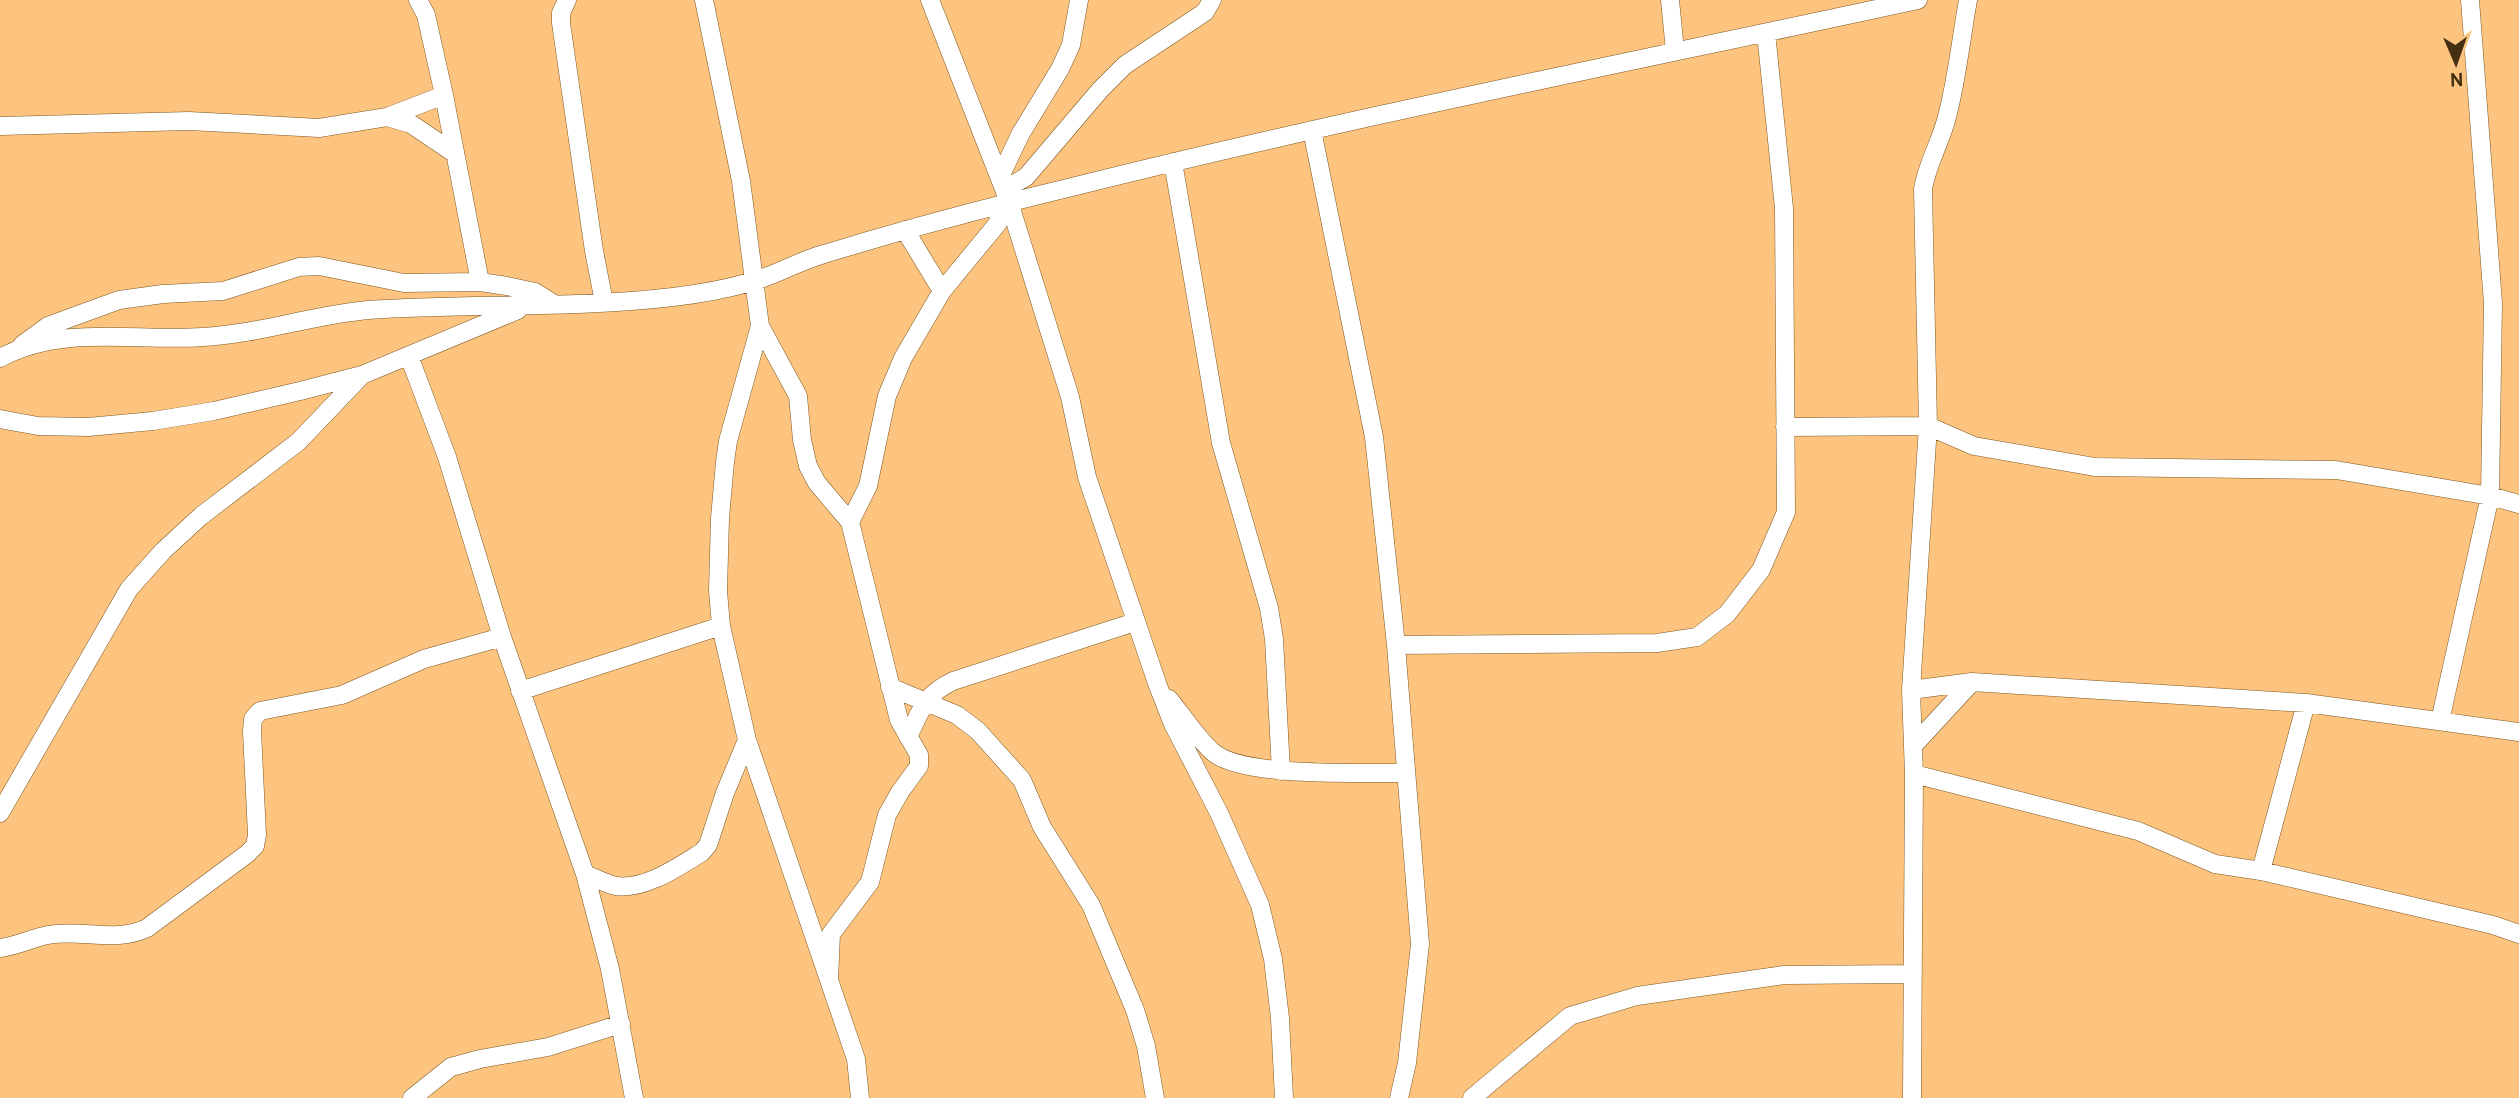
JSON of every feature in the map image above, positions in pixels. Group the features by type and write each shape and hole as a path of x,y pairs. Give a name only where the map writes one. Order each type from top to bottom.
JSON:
{"street":[{"path":"418,0 426,15 444,95 480,282"},
{"path":"568,0 561,13 561,23 594,251 604,302"},
{"path":"704,0 741,181 761,326 798,396 802,440 808,466 817,484 850,522 899,720 919,755 919,766 887,815 870,882 831,934 829,979"},
{"path":"850,522 868,486 887,396 903,358 942,291 998,223 1003,193 1021,133 1060,69 1071,45 1079,0"},
{"path":"1003,193 1026,177 1100,90 1125,65 1205,12 1212,0"},
{"path":"1670,0 1675,51"},
{"path":"8,354 55,340 109,336 196,338 242,335 365,310 673,297 753,281 816,257 905,230 1003,193 1173,162 1918,0"},
{"path":"1912,1098 1914,774 1911,690 1928,426 1923,189 1927,166 1943,133 1950,107 1968,0"},
{"path":"2440,721 2490,496 2493,303 2470,0"},
{"path":"934,4 1003,193 1070,397 1087,477 1158,686 1173,724 1219,813 1260,905 1273,958 1280,1018 1284,1098"},
{"path":"1396,645 1657,643 1697,637 1727,614 1761,570 1786,512 1784,208 1766,33"},
{"path":"0,126 189,121 295,129 320,128 387,117 444,95"},
{"path":"387,117 411,124 454,153"},
{"path":"1312,130 1374,437 1396,645 1420,944 1407,1063 1399,1098"},
{"path":"1173,162 1221,443 1269,608 1274,639 1281,771"},
{"path":"905,230 942,291"},
{"path":"8,354 48,326 119,300 223,291 299,267 319,266 404,283 480,282 535,292 554,304"},
{"path":"0,419 38,426 88,427 153,421 214,411 362,374 531,305"},
{"path":"761,326 728,441 725,461 718,592 721,626 747,740 856,1059 860,1098"},
{"path":"410,356 447,457 520,691 585,874 621,1024 634,1098"},
{"path":"0,813 129,589 163,551 201,516 298,442 362,374"},
{"path":"1785,427 1928,426 1974,446 2095,467 2336,470 2490,496 2519,504"},
{"path":"908,737 925,702 936,689 953,681 1135,622"},
{"path":"520,691 721,626"},
{"path":"0,948 49,935 119,935 139,932 247,854 255,846 257,835 252,731 253,719 260,711 342,695 424,659 502,637"},
{"path":"1911,690 1972,682 2306,704 2519,732"},
{"path":"1913,746 1972,682"},
{"path":"1158,686 1214,753 1234,764 1281,771 1406,773"},
{"path":"890,687 957,715 978,731 1023,780 1042,827 1091,905 1135,1010 1146,1046 1155,1098"},
{"path":"2261,871 2306,704"},
{"path":"585,874 615,886 634,886 647,882 702,852 708,845 724,793 747,740"},
{"path":"1914,774 2138,831 2215,864 2261,871 2493,925 2519,934"},
{"path":"1472,1098 1570,1016 1637,996 1784,975 1913,974"},
{"path":"412,1098 451,1067 489,1057 548,1047 621,1024"}]}
